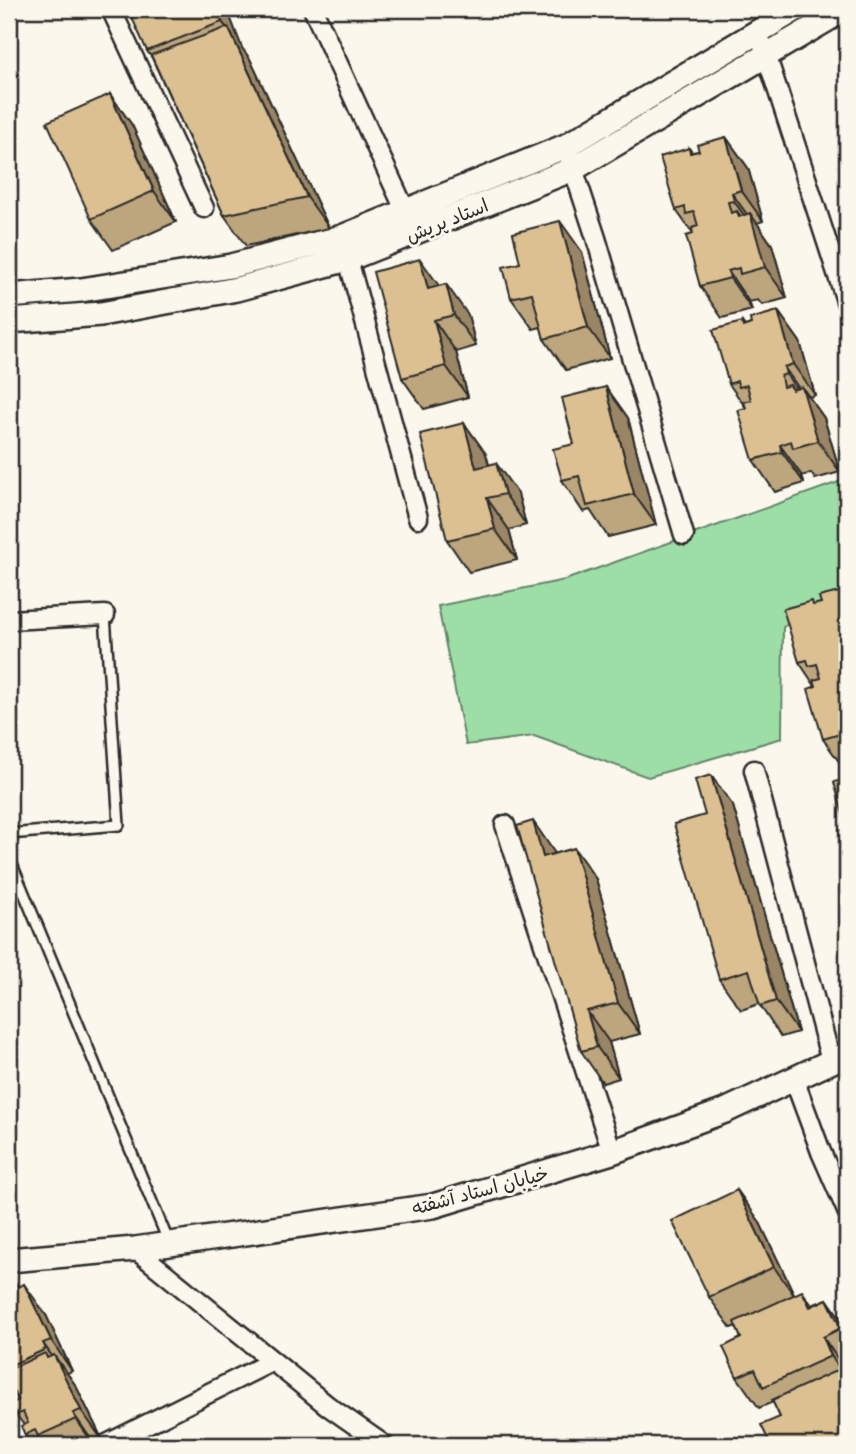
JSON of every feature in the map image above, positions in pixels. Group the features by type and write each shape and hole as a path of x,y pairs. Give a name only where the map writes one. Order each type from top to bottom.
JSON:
{"street":[{"path":"313,9 415,233"},
{"name":"استاد پریش","path":"9,321 101,314 237,289 345,248 405,210 566,146 796,9"},
{"name":"استاد پریش","path":"9,296 80,290 345,248 415,233 573,169 845,9"},
{"path":"118,11 204,208"},
{"path":"758,31 847,304"},
{"path":"566,146 684,535"},
{"path":"345,248 418,518"},
{"path":"9,620 105,615"},
{"path":"754,771 839,1057"},
{"path":"505,825 612,1152"},
{"name":"خیابان استاد آشفته","path":"9,1260 135,1250 433,1206 612,1152 725,1111 839,1057"},
{"path":"794,1079 821,1152 847,1211"},
{"path":"135,1250 328,1406 384,1445"},
{"path":"104,1445 273,1361"}],"lane":[{"path":"9,834 119,825 105,615"},
{"path":"9,857 170,1245"}],"green space":[{"path":"847,479 847,591 783,627 782,738 648,777 534,736 466,745 438,606 565,580"}],"building":[{"path":"128,9 217,9 222,22 147,51"},
{"path":"228,27 307,197 224,215 151,55"},
{"path":"110,94 154,191 91,219 47,122"},
{"path":"726,137 741,190 732,193 734,201 728,202 731,213 737,211 739,217 750,213 765,267 740,274 739,268 728,271 730,278 700,286 686,236 693,234 692,228 698,226 694,212 686,214 685,207 676,210 660,157 689,148 690,153 699,151 697,145"},
{"path":"560,221 588,327 544,339 532,293 511,298 503,267 520,263 513,233"},
{"path":"420,259 428,289 446,284 454,315 434,320 446,366 402,378 373,272"},
{"path":"778,311 793,364 784,367 786,374 781,376 783,387 790,385 792,390 802,387 818,441 793,448 791,441 780,445 782,452 753,460 738,410 746,408 744,402 751,400 747,385 739,387 737,381 729,384 713,330 742,322 743,327 751,324 750,319"},
{"path":"606,387 634,494 587,506 579,476 562,480 553,449 574,444 562,398"},
{"path":"464,423 476,468 496,463 505,494 487,498 495,529 447,540 420,434"},
{"path":"847,590 847,732 823,739 808,689 816,686 814,680 821,678 817,664 809,666 807,660 799,662 783,609 812,601 813,605 821,603 819,597"},
{"path":"711,775 776,1001 760,1006 749,970 719,979 674,824 705,815 695,780"},
{"path":"847,779 847,829 834,782"},
{"path":"533,821 543,857 574,848 618,1003 587,1011 597,1047 581,1051 517,826"},
{"path":"737,1190 774,1267 709,1297 672,1221"},
{"path":"15,1282 17,1288 24,1284 51,1340 43,1343 46,1349 9,1366 9,1285"},
{"path":"802,1291 810,1307 827,1299 841,1328 823,1337 831,1356 763,1387 755,1369 737,1377 723,1347 741,1338 734,1322"},
{"path":"45,1353 47,1358 54,1355 81,1410 73,1413 76,1419 38,1436 35,1430 25,1435 21,1426 28,1423 23,1412 16,1415 11,1404 18,1400 11,1386 9,1388 9,1378 13,1376 10,1369"},
{"path":"840,1369 847,1384 847,1445 771,1445 761,1425 780,1417 772,1400"}]}
